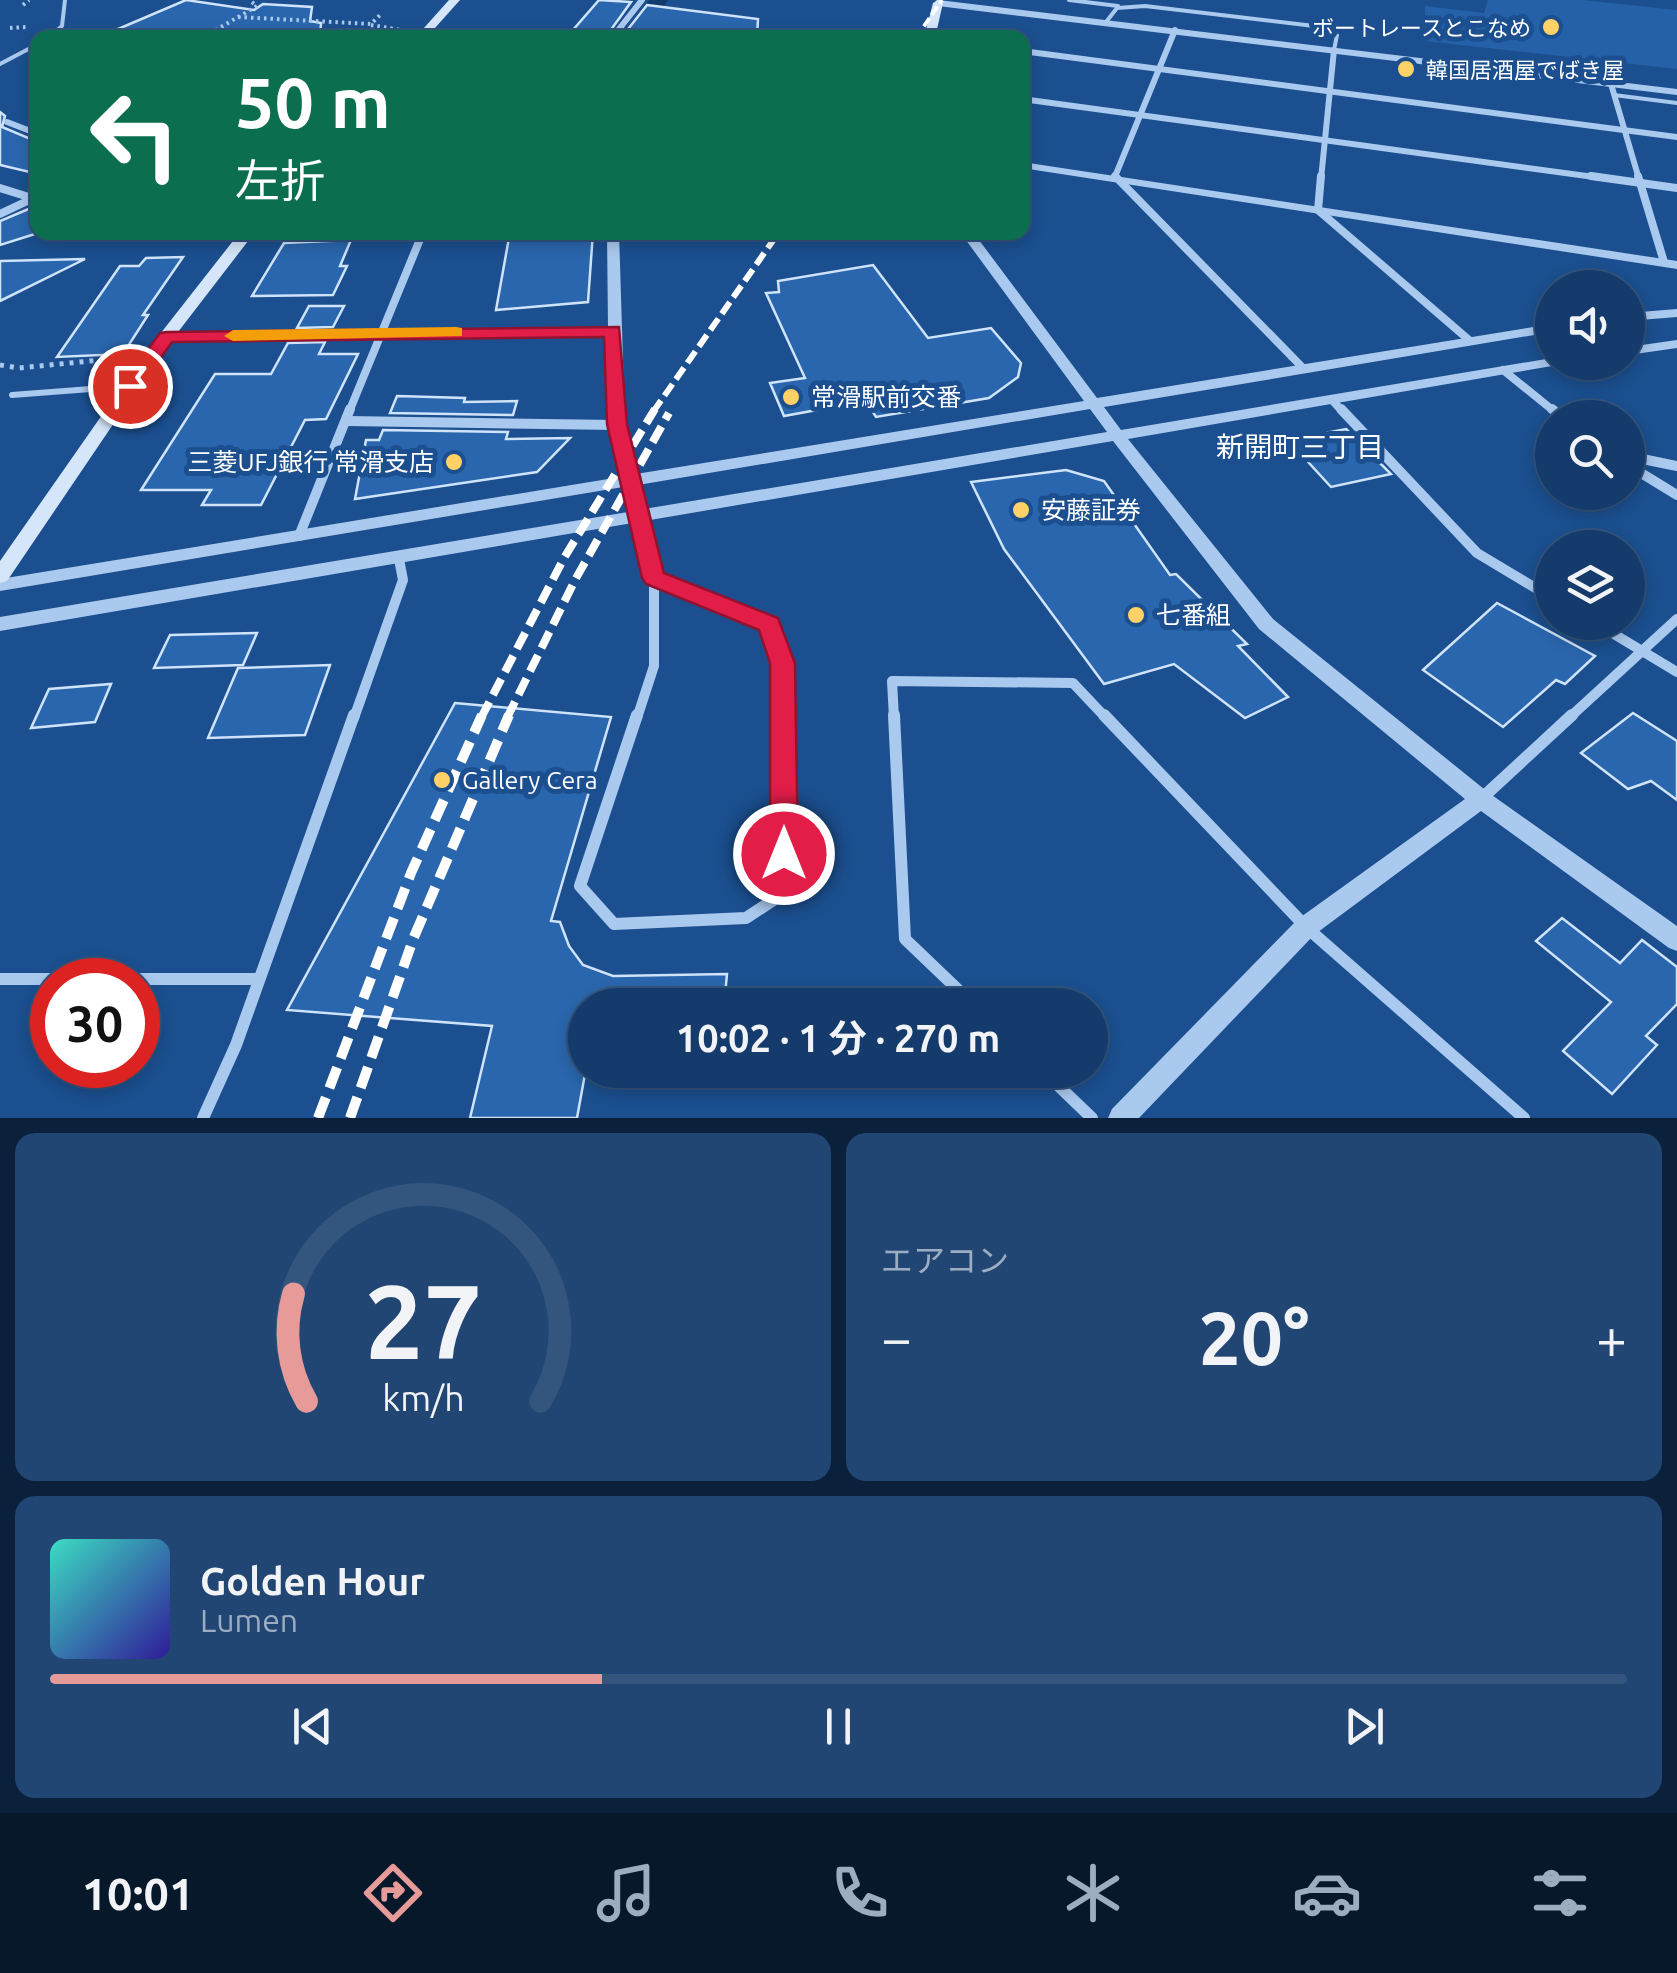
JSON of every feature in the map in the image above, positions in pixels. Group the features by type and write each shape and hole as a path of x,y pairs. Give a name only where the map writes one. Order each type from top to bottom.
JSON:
{"main road":[{"path":"427,30 455,0"},
{"path":"930,30 938,2"},
{"path":"0,576 152,355 242,240"}],"street":[{"path":"618,30 642,0"},
{"path":"938,2 1677,92"},
{"path":"1114,179 1156,68 1175,30"},
{"path":"1318,210 1334,50"},
{"path":"1030,52 1677,136"},
{"path":"1030,166 1671,264 1640,183 1611,84"},
{"path":"1030,99 1677,188"},
{"path":"7,122 30,131"},
{"path":"1114,179 1302,367"},
{"path":"0,188 30,196"},
{"path":"0,214 30,199"},
{"path":"1318,210 1469,340"},
{"path":"299,536 348,421 376,332 418,240"},
{"path":"613,240 617,424 654,578 654,666 580,886 614,924 746,918 784,892 782,663 770,624 654,578"},
{"path":"972,240 1116,434 1266,624 1482,799 1677,940"},
{"path":"1645,316 1677,312"},
{"path":"0,585 1535,330"},
{"path":"167,337 613,331"},
{"path":"1645,348 1670,344 1677,352"},
{"path":"0,624 1535,365"},
{"path":"1503,370 1540,400"},
{"path":"1332,400 1478,553 1535,588"},
{"path":"348,421 617,424"},
{"path":"1645,459 1677,466"},
{"path":"1645,475 1677,495"},
{"path":"204,1118 259,978 403,580 399,559"},
{"path":"1121,1118 1306,928 1482,799 1677,620"},
{"path":"1624,640 1677,672"},
{"path":"956,988 905,939 892,682 1073,683 1306,928 1524,1118"},
{"path":"0,979 259,978"},
{"path":"1061,1088 1092,1118"}],"lane":[{"path":"57,30 62,26 65,0"},
{"path":"1069,0 1314,26 1337,35 1334,50"},
{"path":"1106,22 1123,7"},
{"path":"0,64 30,48"},
{"path":"1614,95 1677,103"},
{"path":"12,395 130,386"}],"path":[{"path":"23,4 29,0"},
{"path":"214,30 257,6 249,0"},
{"path":"370,24 381,14"},
{"path":"238,17 370,24 398,30"},
{"path":"0,364 19,368 152,355"}],"shaded area":[{"name":"ボートレースとこなめ","path":"1488,0 1582,0 1677,10 1677,69 1425,41 1425,6 1484,13"}],"building":[{"path":"186,0 254,10 263,4 312,7 310,21 321,23 321,30 116,30"},
{"path":"599,0 631,2 611,30 573,30"},
{"path":"647,5 758,19 757,30 627,30"},
{"path":"0,112 5,116 2,127 30,139 30,172 0,165"},
{"path":"30,208 30,236 0,245 0,221"},
{"path":"351,240 340,266 347,266 333,295 252,296 284,243"},
{"path":"509,240 592,240 588,302 496,310"},
{"path":"183,257 143,315 148,315 123,354 57,357 120,266 139,266 146,258"},
{"path":"85,259 0,301 0,261"},
{"path":"873,265 928,338 991,328 1021,363 1018,377 989,398 876,417 866,401 784,416 770,383 805,378 766,293 779,292 778,281"},
{"path":"309,306 344,306 333,327 297,328"},
{"path":"325,342 319,354 358,354 326,419 305,420 261,505 202,505 211,490 141,490 215,374 271,374 288,343"},
{"path":"397,396 465,398 464,402 517,401 513,415 390,413"},
{"path":"1346,429 1391,474 1331,487 1288,440"},
{"name":"三菱UFJ銀行 常滑支店","path":"383,430 508,432 506,439 570,438 537,472 355,499 366,440 379,440"},
{"path":"1066,470 1104,481 1170,575 1176,574 1247,644 1238,646 1288,697 1245,718 1174,664 1104,684 1004,549 971,482"},
{"path":"1497,603 1535,624 1535,640 1565,640 1595,656 1565,684 1556,680 1503,727 1423,670"},
{"path":"257,633 243,665 154,668 170,635"},
{"path":"330,665 305,735 208,738 238,668"},
{"path":"111,684 95,722 31,728 49,689"},
{"path":"455,703 611,717 551,921 560,922 569,946 583,965 613,976 727,974 726,988 568,988 568,1088 582,1088 577,1118 470,1118 492,1026 287,1010"},
{"path":"1633,713 1677,741 1677,800 1651,781 1628,789 1581,753"},
{"path":"1562,918 1620,963 1642,940 1677,967 1677,1004 1646,1036 1657,1045 1612,1094 1563,1051 1611,1002 1536,941"}],"waterway":[{"path":"636,30 659,0"}],"railway":[{"path":"921,30 942,0"},
{"path":"654,410 773,240"},
{"path":"481,718 564,558 654,410"},
{"path":"507,718 575,580 669,413"},
{"path":"318,1118 411,873 482,715"},
{"path":"350,1118 414,937 509,715"}],"slow traffic":[{"path":"233,336 456,332"}],"place":[{"name":"ボートレースとこなめ","path":"1551,27"},
{"name":"韓国居酒屋でばき屋","path":"1406,69"},
{"name":"常滑駅前交番","path":"791,397"},
{"name":"三菱UFJ銀行 常滑支店","path":"454,462"},
{"name":"安藤証券","path":"1021,510"},
{"name":"七番組","path":"1136,615"},
{"name":"Gallery Cera","path":"442,780"}],"district":[{"name":"新開町三丁目","path":"1300,446"}],"route":[{"path":"130,386 167,337 613,331 617,424 654,578 770,624 782,663 784,854"}]}
